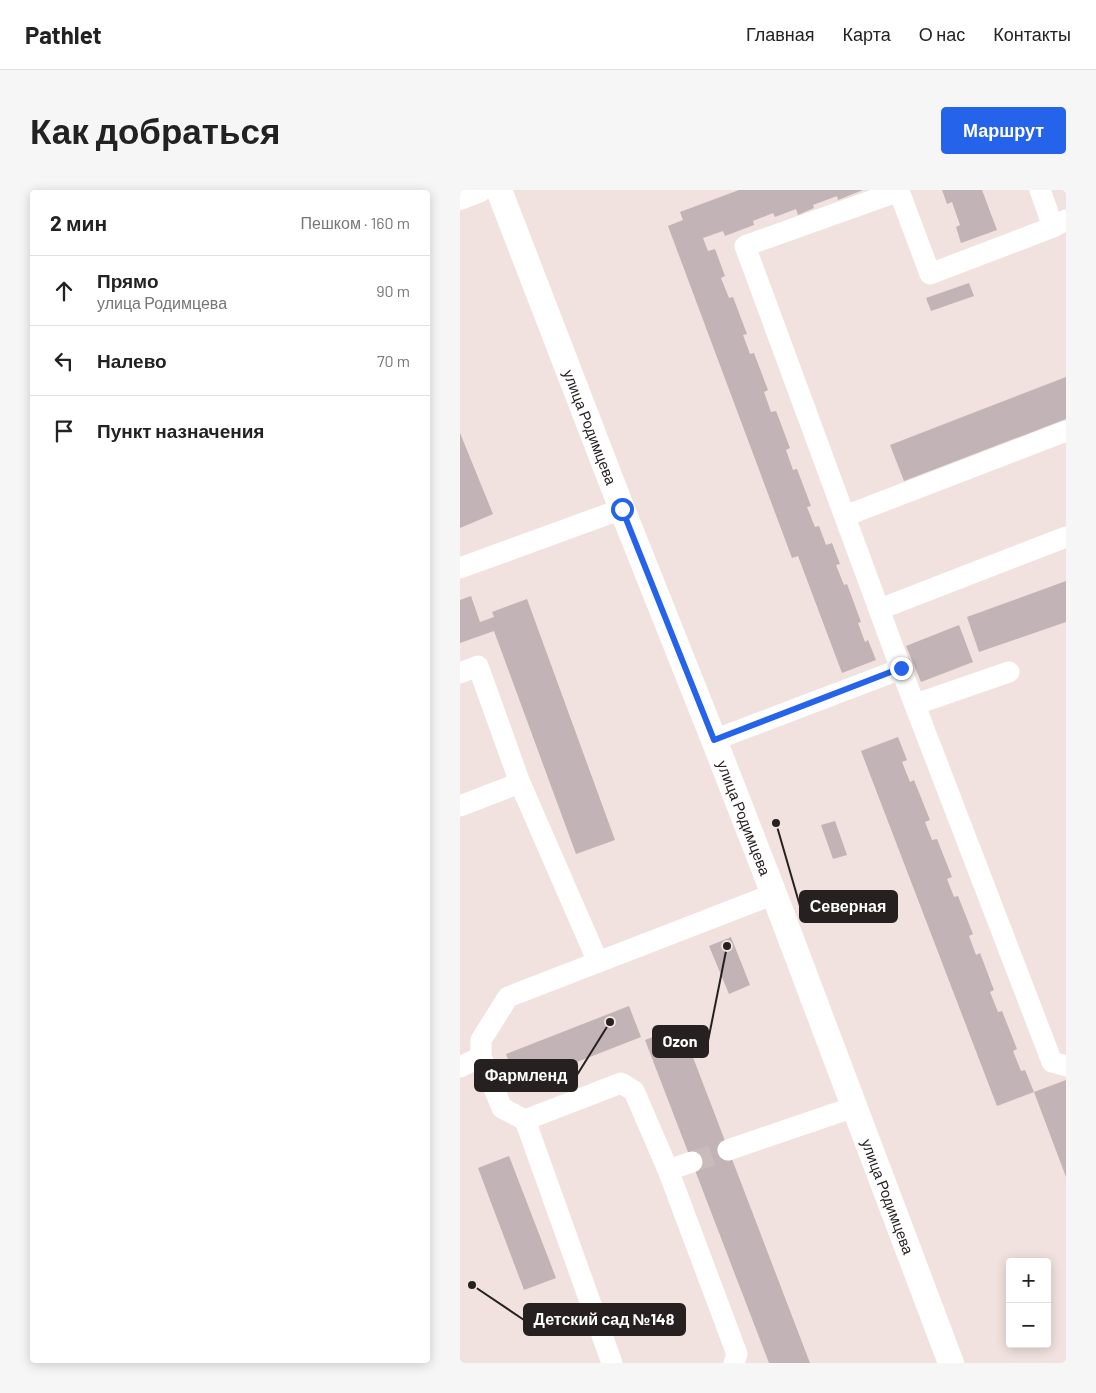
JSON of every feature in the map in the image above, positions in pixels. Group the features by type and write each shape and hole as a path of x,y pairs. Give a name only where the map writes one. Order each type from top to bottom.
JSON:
{"main road":[{"path":"460,197 478,190"},
{"name":"улица Родимцева","path":"499,190 774,894 951,1363"}],"lane":[{"path":"1040,190 1060,224 930,274 899,191 745,246 901,668 1052,1062 1066,1066"},
{"path":"845,516 1066,431"},
{"path":"460,568 622,509"},
{"path":"880,609 1066,536"},
{"path":"460,673 478,666 520,783 598,962"},
{"path":"714,740 901,668"},
{"path":"916,704 1009,672"},
{"path":"460,806 520,783"},
{"path":"612,1363 525,1120 502,1108 480,1057 482,1040 508,998 774,894"},
{"path":"460,1067 480,1057"},
{"path":"525,1120 621,1082 634,1090 668,1170 737,1354 734,1363"},
{"path":"728,1150 854,1107"},
{"path":"668,1170 692,1162"}],"building":[{"path":"739,190 863,190 838,200 837,196 813,205 814,208 798,215 796,209 775,217 773,213 753,221 754,225 725,236 723,231 703,238 708,251 715,249 725,276 721,278 729,298 733,297 747,334 743,335 750,354 754,353 768,390 764,392 771,412 776,411 790,448 786,450 793,470 797,469 811,506 807,507 815,527 819,526 826,545 832,543 840,564 836,565 844,585 847,584 861,622 858,623 865,642 868,640 876,660 842,673 798,556 792,558 668,226 683,220 680,212"},
{"path":"942,190 982,190 997,230 961,243 956,227 960,225 952,202 947,204"},
{"path":"969,283 974,296 931,311 926,298"},
{"path":"1066,377 1066,419 904,481 890,445"},
{"path":"460,433 493,514 460,528"},
{"path":"1066,581 1066,622 979,652 967,617"},
{"path":"471,596 480,622 494,617 492,612 527,599 615,840 576,854 494,631 460,643 460,600"},
{"path":"959,625 973,662 921,682 906,646"},
{"path":"898,737 907,760 902,762 910,782 914,780 930,820 925,822 932,840 937,839 952,877 947,879 954,897 958,896 973,934 969,936 976,955 980,953 994,990 990,992 998,1012 1002,1011 1017,1049 1013,1051 1021,1071 1025,1070 1034,1092 997,1106 861,751"},
{"path":"835,821 847,855 833,859 821,825"},
{"path":"731,937 750,985 729,994 709,946"},
{"path":"629,1006 641,1037 518,1085 506,1054"},
{"path":"681,1026 810,1363 769,1363 645,1040"},
{"path":"1066,1080 1066,1177 1034,1092"},
{"path":"509,1156 556,1278 524,1290 478,1168"}],"tunnel":[{"path":"692,1162 728,1150"}],"place":[{"name":"Северная","path":"776,823"},
{"name":"Ozon","path":"727,946"},
{"name":"Фармленд","path":"610,1022"},
{"name":"Детский сад №148","path":"472,1285"}],"route":[{"path":"622,509 714,740 901,668"}]}
